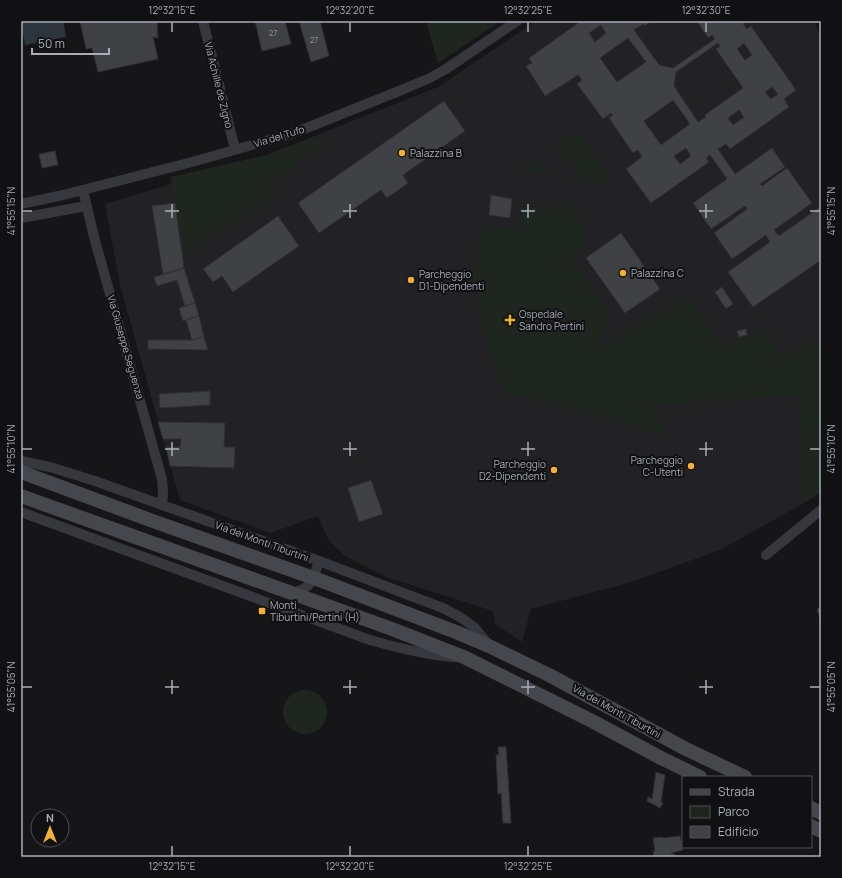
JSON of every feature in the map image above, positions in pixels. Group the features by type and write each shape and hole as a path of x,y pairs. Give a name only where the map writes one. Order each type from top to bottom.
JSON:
{"main road":[{"name":"Via dei Monti Tiburtini","path":"21,472 402,610 456,632 549,675 686,749 743,776"},
{"name":"Via dei Monti Tiburtini","path":"21,496 392,629 466,658 698,776"},
{"path":"812,826 821,831"}],"street":[{"name":"Via Achille de Zigno","path":"203,21 235,149"},
{"name":"Via del Tufo","path":"21,204 63,195 192,162 299,130 430,78 446,69 517,21"},
{"name":"Via Giuseppe Seguenza","path":"82,190 162,479 162,505"},
{"path":"21,218 86,206"},
{"name":"Via dei Monti Tiburtini","path":"21,461 50,467 95,481 319,561 443,608 460,617 474,627 489,646"},
{"path":"766,555 821,510"},
{"name":"Via dei Monti Tiburtini","path":"21,512 370,640 431,654 466,658"},
{"path":"292,593 306,588 311,583 319,561"}],"shaded area":[{"path":"21,21 63,21 66,37 25,45"},
{"name":"Ospedale Sandro Pertini","path":"536,21 815,21 821,40 821,492 813,498 720,550 628,583 531,609 522,642 495,624 493,611 386,577 354,561 343,554 329,540 318,516 270,533 180,500 120,285 105,204 171,184 171,177 267,155 438,87"}],"green space":[{"path":"426,21 501,21 438,63"},
{"path":"315,136 323,146 269,183 277,195 182,253 171,177 267,155"},
{"path":"579,136 606,172 607,180 602,185 574,179 577,170 557,145 567,137"},
{"path":"535,160 546,174 518,171"},
{"path":"559,200 570,201 588,235 574,263 605,307 602,348 651,313 656,318 688,296 723,344 768,329 779,356 821,341 821,492 806,502 803,497 799,395 656,405 664,434 503,392 479,313 473,284 482,225 519,230 524,204 551,209"},
{"path":"301,690 309,690 314,691 321,696 326,703 326,721 321,728 314,733 301,734 293,731 286,724 283,716 283,708 286,700 293,693"}],"building":[{"path":"80,21 157,21 158,38 153,37 158,59 98,72 92,48 86,49"},
{"path":"255,21 285,21 291,44 262,51"},
{"path":"299,21 320,21 329,56 311,62"},
{"path":"581,21 652,21 644,26 643,24 634,30 659,65 673,68 715,39 712,35 708,38 697,21 748,21 743,24 747,29 751,26 796,90 784,99 789,107 730,149 726,144 718,149 735,174 772,148 785,167 760,184 762,186 787,168 812,203 774,230 779,236 820,207 821,260 753,307 728,272 770,242 766,235 732,259 714,233 747,209 745,206 711,229 693,203 727,179 710,155 706,158 709,162 651,203 626,169 642,157 638,150 633,153 609,118 613,115 611,113 603,119 577,84 582,80 578,75 545,96 526,66 532,63 529,58","holes":["601,25 606,33 595,42 589,33","628,38 646,62 617,82 600,58","718,43 720,46 716,49 743,88 705,115 706,117 698,122 674,86 676,72","744,43 752,55 745,60 737,49","772,87 778,94 771,99 765,92","673,100 690,124 661,145 644,121","739,110 744,117 733,125 728,118","686,148 691,156 680,164 674,156"]},
{"name":"Palazzina B","path":"444,101 465,131 403,175 408,183 387,198 381,190 319,233 298,203"},
{"path":"55,151 58,165 42,168 39,154"},
{"path":"491,195 512,199 510,218 489,215"},
{"path":"175,203 184,268 163,274 152,206"},
{"path":"278,216 299,246 233,292 222,276 213,282 203,269"},
{"name":"Palazzina C","path":"621,233 660,289 625,313 586,258"},
{"path":"184,268 195,303 185,306 177,280 157,286 154,277"},
{"path":"722,287 733,304 726,309 715,292"},
{"path":"195,303 199,316 183,321 179,308"},
{"path":"199,316 204,337 192,340 186,320"},
{"path":"746,329 747,335 739,337 737,331"},
{"path":"204,337 208,350 148,349 148,340 192,340"},
{"path":"210,391 210,405 160,408 159,394"},
{"path":"158,422 225,423 224,447 235,447 234,468 170,466 166,447 180,447 181,439 163,439"},
{"path":"371,480 383,514 359,522 348,488"},
{"path":"821,608 821,622 817,609"},
{"path":"498,747 506,747 511,823 503,823 501,793 498,794 496,755 499,755"},
{"path":"656,772 665,775 661,802 663,803 660,808 647,801 648,797 652,799"},
{"path":"680,836 683,850 671,853 676,855 676,857 654,857 653,851 655,851 653,838"}],"place":[{"name":"Palazzina B","path":"402,153"},
{"name":"Palazzina C","path":"623,273"},
{"name":"Parcheggio D1-Dipendenti","path":"411,280"},
{"name":"Ospedale Sandro Pertini","path":"510,320"},
{"name":"Parcheggio C-Utenti","path":"691,466"},
{"name":"Parcheggio D2-Dipendenti","path":"554,470"},
{"name":"Monti Tiburtini/Pertini (H)","path":"262,611"}]}
